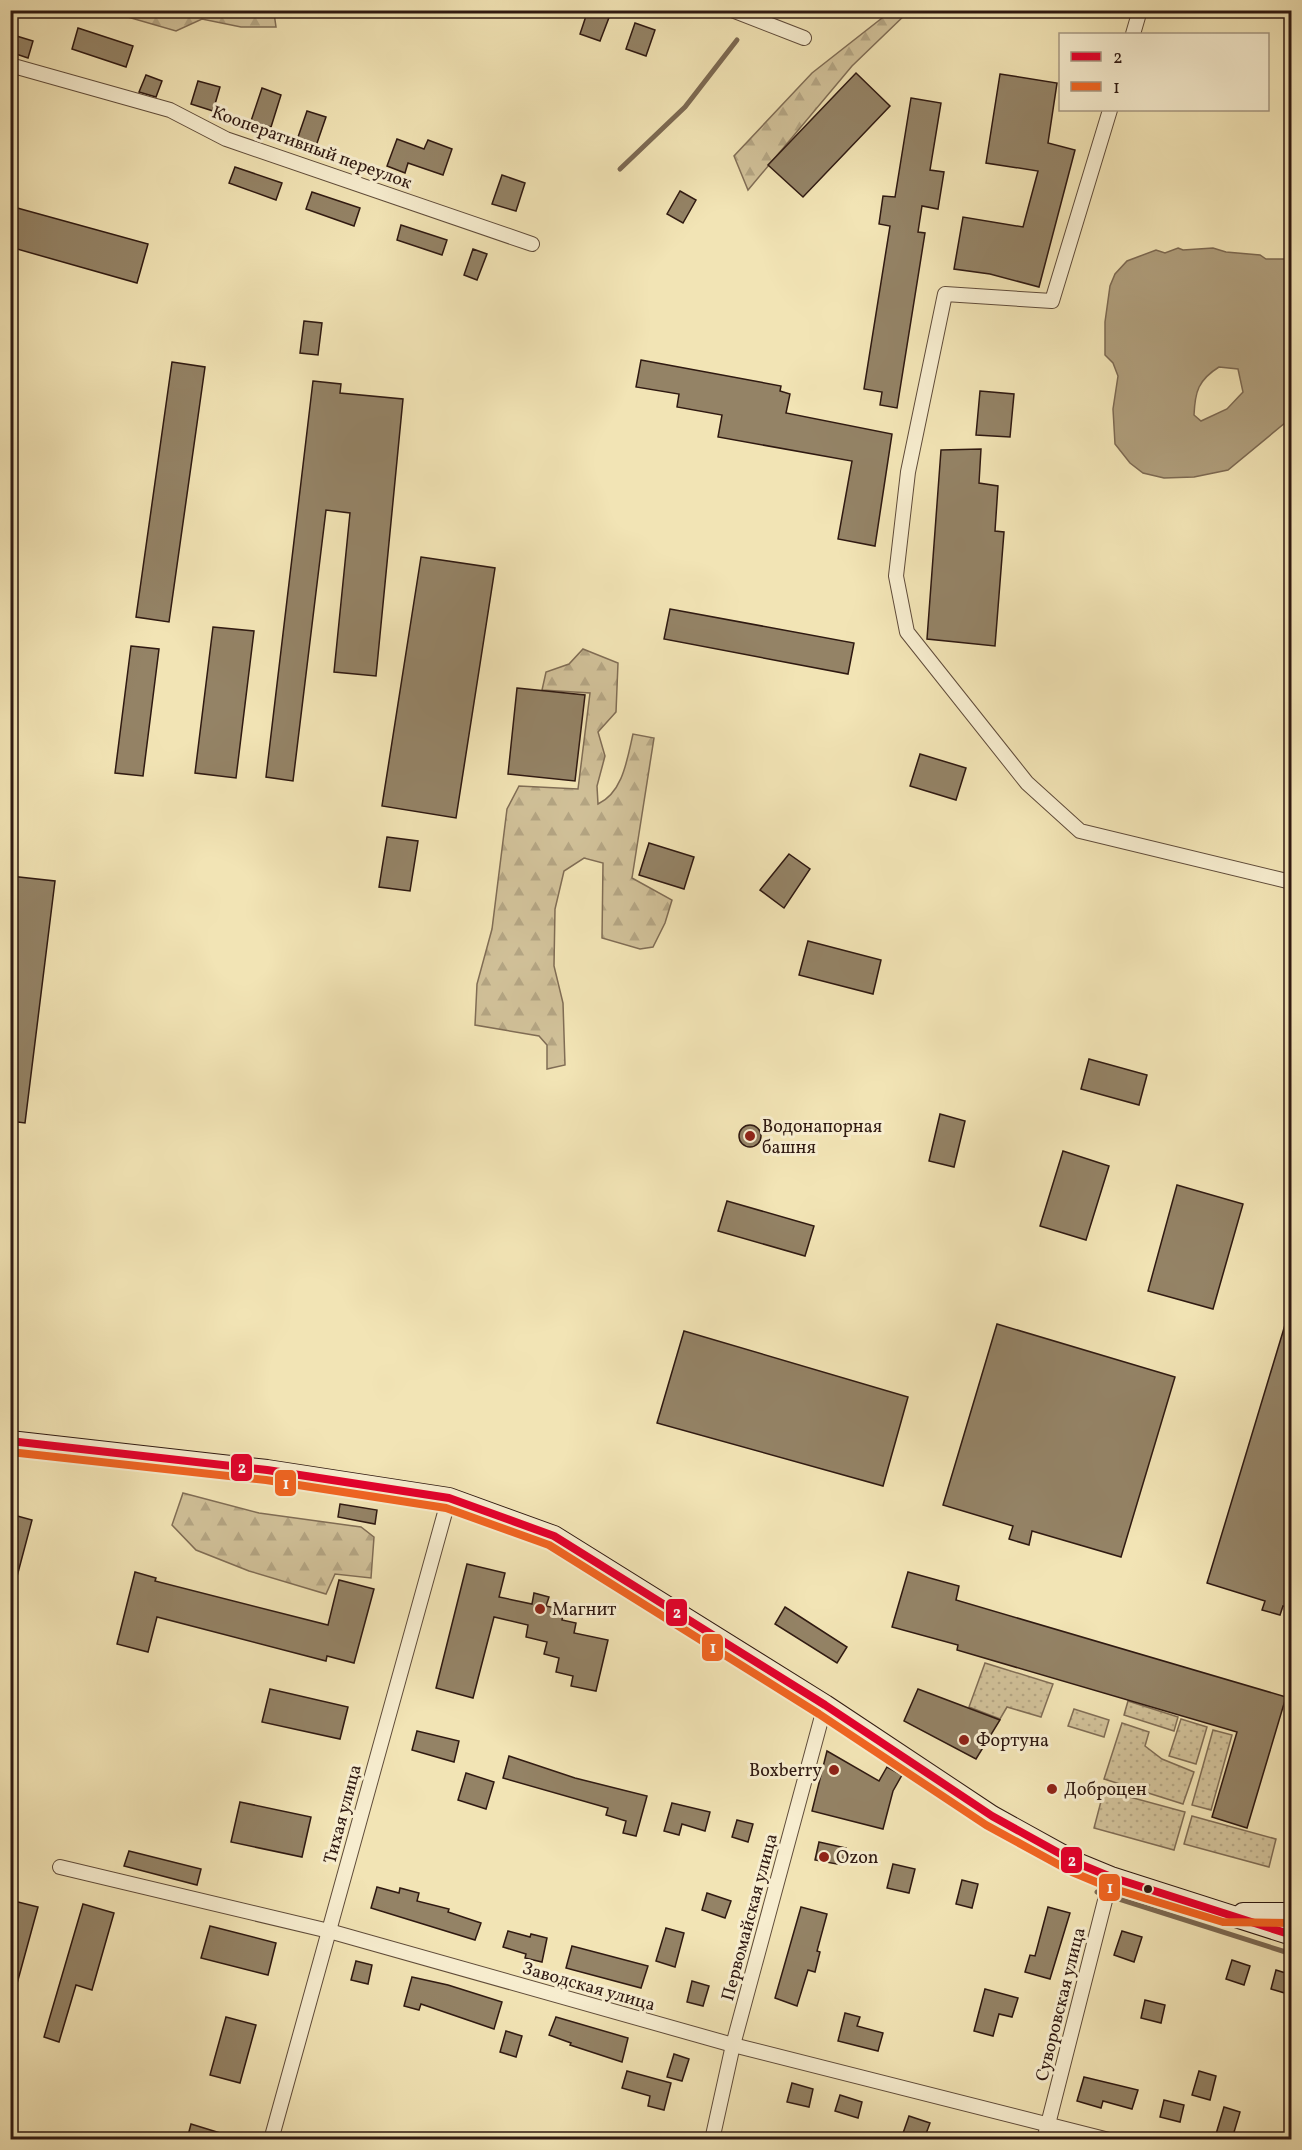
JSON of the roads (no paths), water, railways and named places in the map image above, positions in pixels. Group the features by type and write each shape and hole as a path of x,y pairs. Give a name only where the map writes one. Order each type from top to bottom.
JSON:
{"street":[{"path":"732,10 804,38"},
{"path":"1133,33 1140,10"},
{"name":"Кооперативный переулок","path":"10,64 170,110 226,139 532,244"},
{"path":"1110,111 1052,301 945,294 908,472 896,576 908,632 1027,783 1080,831 1290,883"},
{"path":"10,1441 267,1470 449,1498 554,1536 825,1705 992,1816 1077,1863 1111,1877 1292,1935"},
{"name":"Тихая улица","path":"270,2139 449,1498"},
{"name":"Первомайская улица","path":"712,2139 733,2045 825,1705"},
{"name":"Заводская улица","path":"60,1867 329,1931 733,2045 1109,2139"},
{"name":"Суворовская улица","path":"1044,2139 1111,1877"},
{"path":"1226,1912 1292,1912"}],"waterway":[{"path":"620,169 685,107 737,40"},
{"path":"1097,1892 1292,1954"}],"place":[{"name":"Водонапорная башня","path":"750,1136"},
{"name":"Магнит","path":"540,1609"},
{"name":"Фортуна","path":"964,1740"},
{"name":"Boxberry","path":"834,1770"},
{"name":"Доброцен","path":"1052,1789"},
{"name":"Ozon","path":"824,1857"}]}
